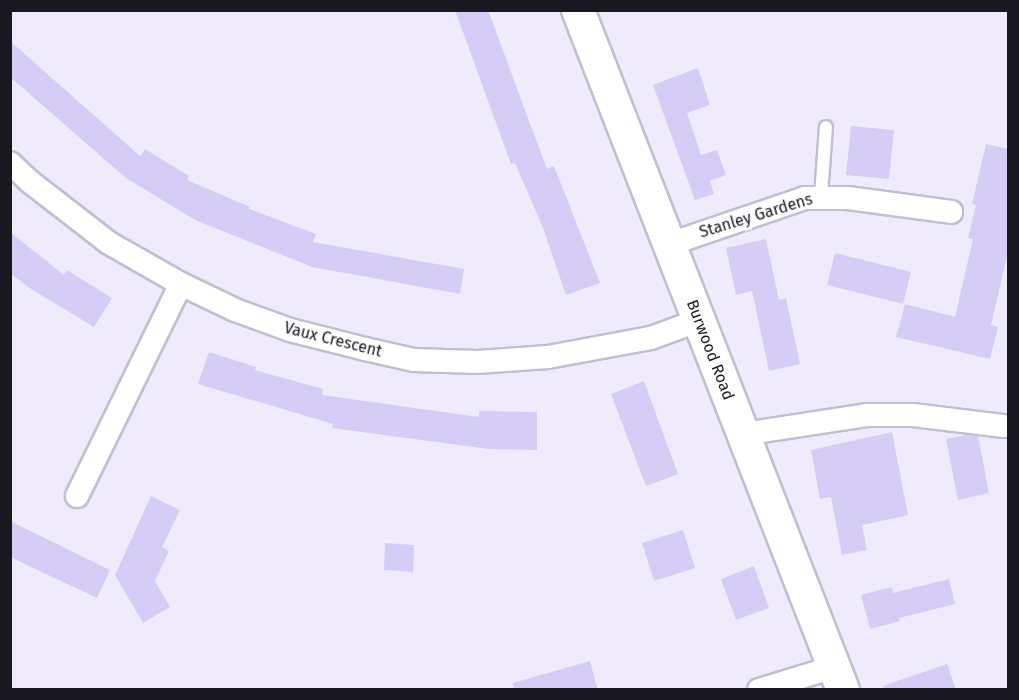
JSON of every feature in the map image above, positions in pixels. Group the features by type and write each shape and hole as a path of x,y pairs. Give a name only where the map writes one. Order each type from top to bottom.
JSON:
{"street":[{"name":"Burwood Road","path":"578,10 670,244 697,321 838,678"},
{"name":"Vaux Crescent","path":"10,163 28,181 109,243 181,284 235,310 290,330 414,360 477,362 548,357 651,338 697,321"},
{"name":"Stanley Gardens","path":"670,244 805,198 822,196 951,212"},
{"path":"77,496 181,284"},
{"path":"743,434 867,415 913,415 1004,426"},
{"path":"759,690 838,678"}],"lane":[{"path":"822,196 826,127"}],"building":[{"path":"455,10 488,10 547,169 554,166 600,283 566,295 543,228 515,163 511,164"},
{"path":"10,41 140,156 145,149 189,176 187,180 250,207 249,209 316,234 313,242 464,269 460,294 312,267 195,220 126,178 10,77"},
{"path":"698,68 710,105 687,113 701,155 717,150 726,175 710,181 714,194 695,200 653,85"},
{"path":"851,126 894,130 889,179 846,175"},
{"path":"986,144 1008,149 1008,252 991,325 998,327 990,359 896,337 905,304 955,317 973,239 968,238 976,205 972,204"},
{"path":"10,232 64,275 67,270 112,298 94,327 31,289 10,273"},
{"path":"766,239 779,300 786,298 800,364 769,371 752,291 736,295 726,248"},
{"path":"835,253 911,272 903,304 827,285"},
{"path":"209,352 256,367 255,370 323,389 322,395 479,417 479,411 537,412 537,450 488,449 332,428 333,424 198,384"},
{"path":"644,381 678,474 646,486 611,394"},
{"path":"892,432 908,515 862,525 867,550 842,555 831,497 820,499 811,450"},
{"path":"966,435 978,436 989,493 958,500 946,439"},
{"path":"151,496 180,510 162,547 169,551 155,581 170,607 143,623 115,575"},
{"path":"10,521 110,570 97,598 10,557"},
{"path":"683,530 695,568 654,581 642,543"},
{"path":"385,543 414,545 413,572 384,570"},
{"path":"754,566 769,608 736,620 721,579"},
{"path":"949,579 955,604 899,618 900,621 870,629 861,595 892,587 893,593"},
{"path":"590,661 598,690 514,690 513,683"},
{"path":"947,664 956,690 884,690 883,686"}]}
